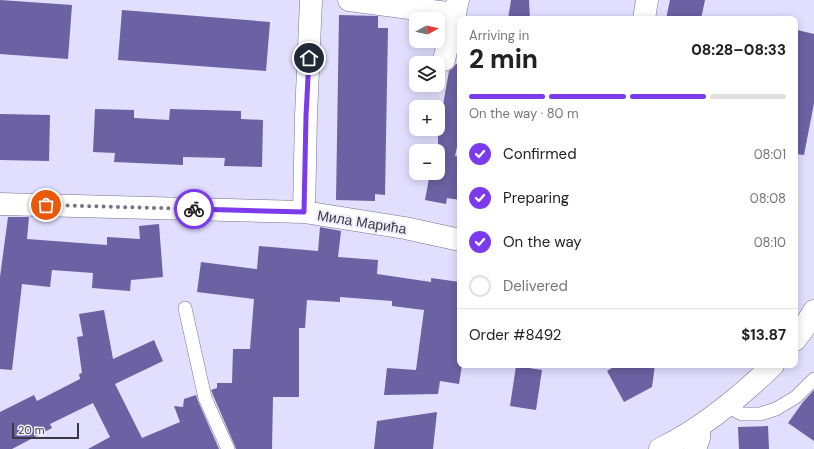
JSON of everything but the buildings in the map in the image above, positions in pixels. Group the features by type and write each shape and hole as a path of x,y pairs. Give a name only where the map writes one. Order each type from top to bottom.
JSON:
{"street":[{"path":"304,212 311,0"},
{"path":"349,0 456,7 445,56"},
{"path":"644,16 647,0"},
{"name":"Мила Марића","path":"0,204 304,212 405,228 457,239"},
{"path":"798,336 814,311"},
{"path":"660,449 699,427 727,406 770,368"},
{"path":"695,449 699,438 699,427"}],"lane":[{"path":"185,308 205,398 228,449"},
{"path":"727,406 742,414 760,414 776,409 796,397 814,379"}],"way so far":[{"path":"46,205 194,209"}],"route":[{"path":"194,209 304,212 309,58"}]}
